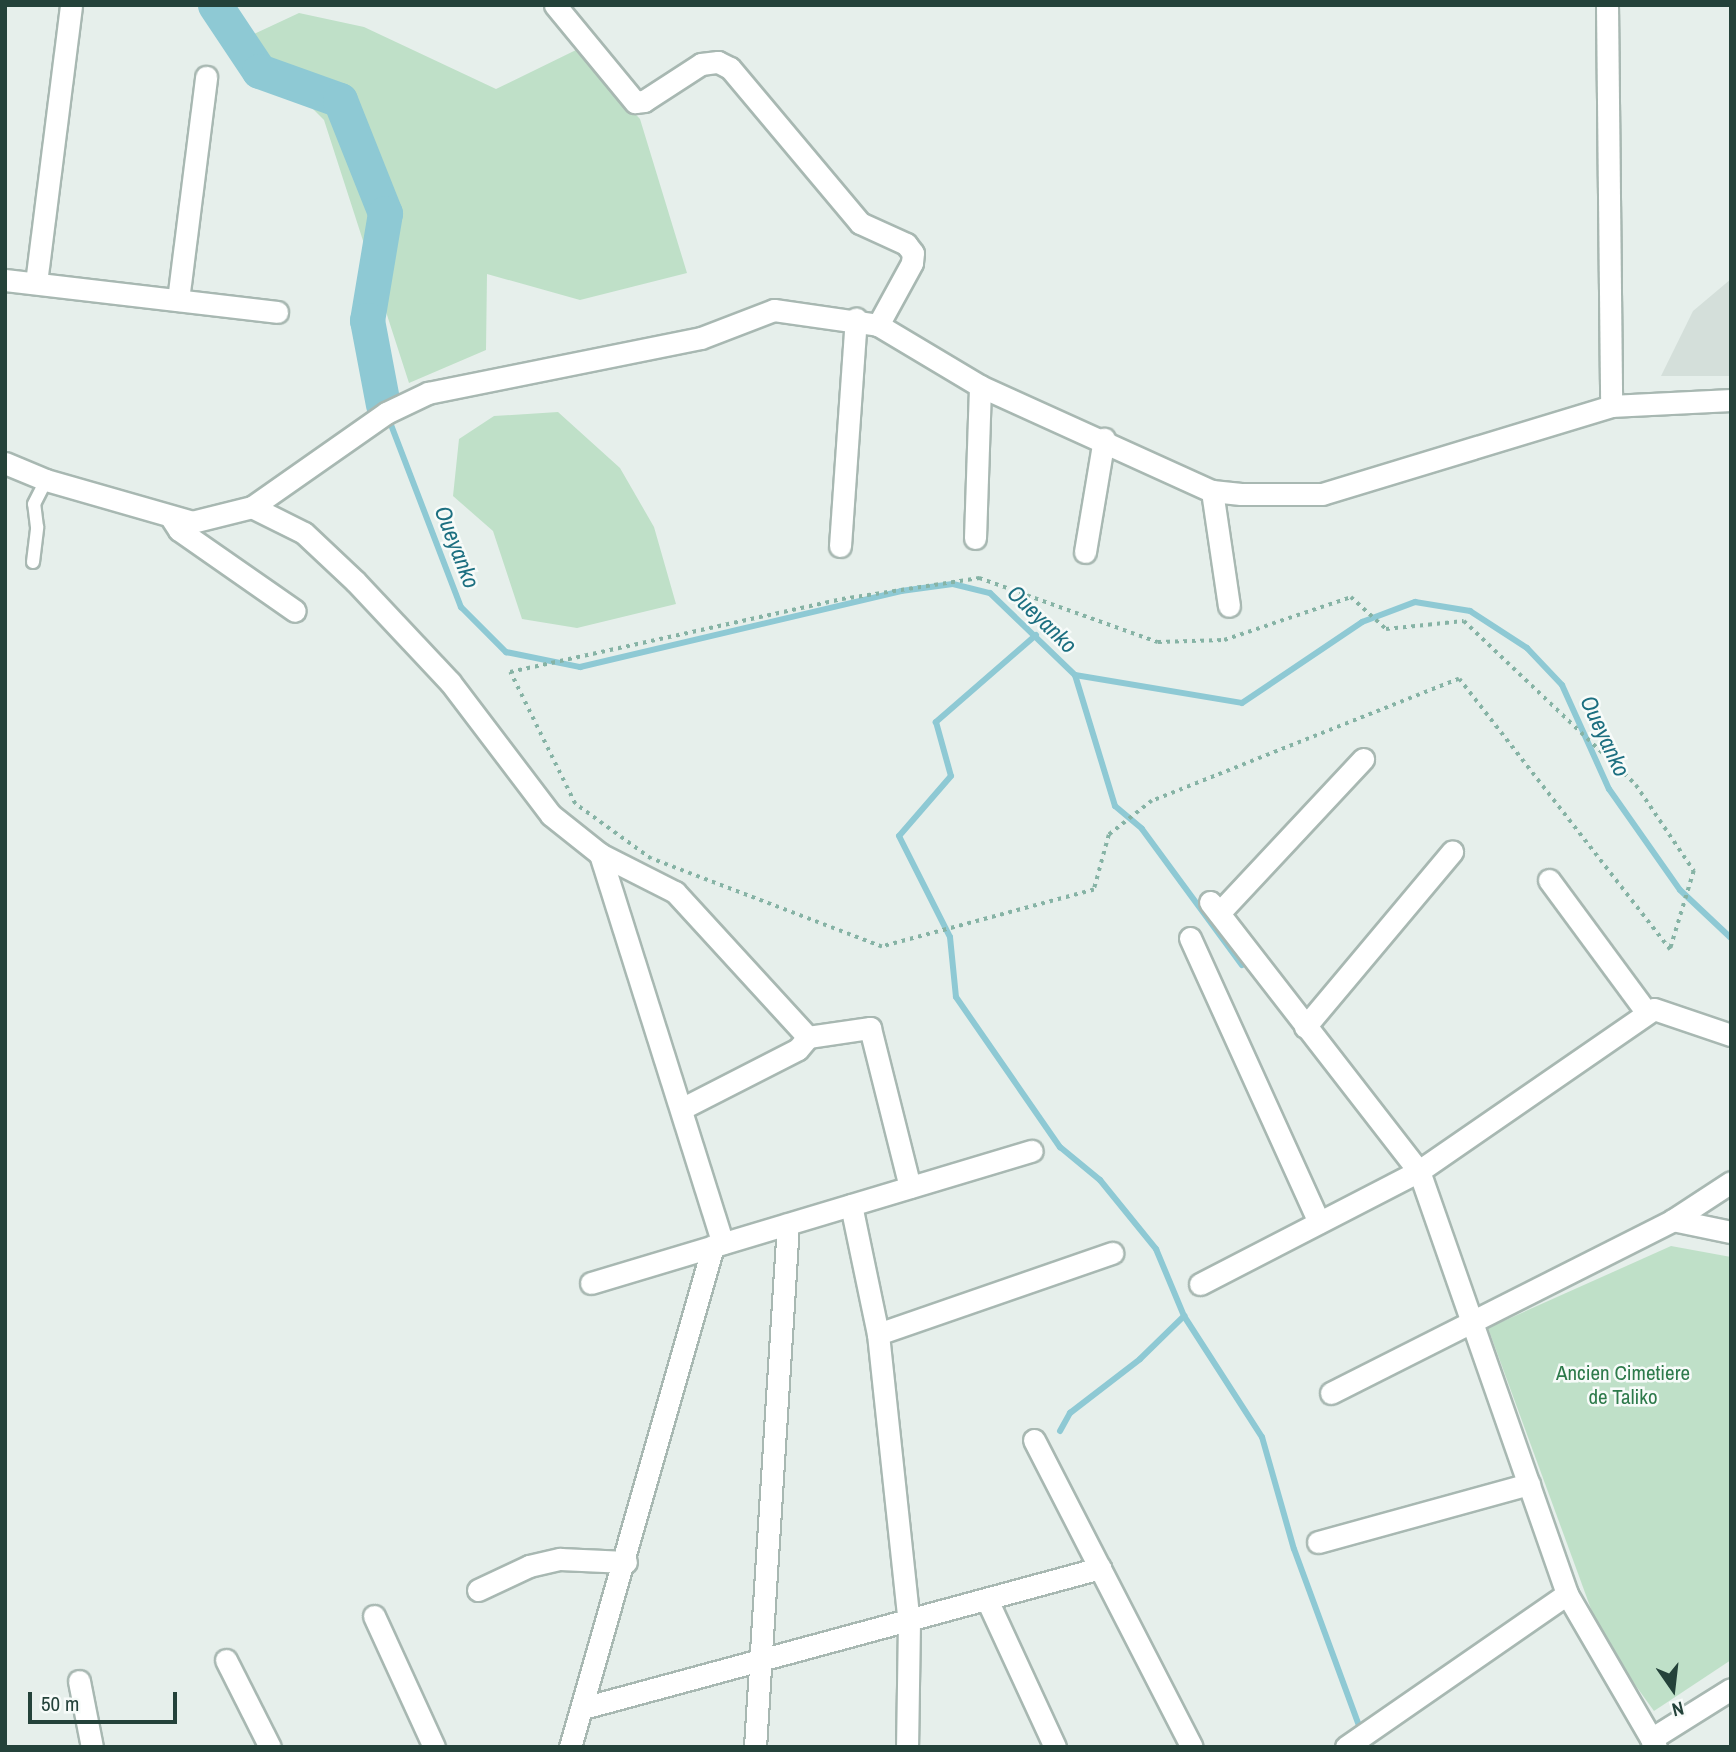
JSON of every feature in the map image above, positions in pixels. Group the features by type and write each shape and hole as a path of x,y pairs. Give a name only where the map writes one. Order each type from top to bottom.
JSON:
{"street":[{"path":"555,5 635,102 644,101 701,64 718,62 730,68 860,223 906,244 913,253 912,263 878,326"},
{"path":"1606,5 1611,407"},
{"path":"36,283 71,6"},
{"path":"178,300 206,77"},
{"path":"5,279 277,312"},
{"path":"5,463 46,480 192,522 252,507 386,413 428,393 701,338 774,310 856,319 878,326 980,386 1104,439 1212,491 1322,494 1611,407 1731,400"},
{"path":"840,546 856,319"},
{"path":"975,538 980,386"},
{"path":"1085,552 1104,439"},
{"path":"1212,491 1229,606"},
{"path":"252,507 304,533 356,582 450,682 551,815 600,854 675,892 808,1037"},
{"path":"170,516 179,530 295,611"},
{"path":"1363,759 1215,908 1419,1171 1567,1594 1653,1743 1731,1689"},
{"path":"1306,1027 1452,852"},
{"path":"570,1747 718,1245 681,1109 600,854"},
{"path":"1549,880 1647,1013"},
{"path":"1190,939 1319,1222"},
{"path":"1200,1284 1419,1171 1654,1009 1731,1035"},
{"path":"681,1109 798,1049 808,1037 870,1028 910,1187"},
{"path":"591,1283 1032,1151"},
{"path":"1331,1393 1672,1220 1731,1182"},
{"path":"851,1205 878,1334 909,1622 907,1747"},
{"path":"1672,1220 1731,1232"},
{"path":"755,1747 788,1224"},
{"path":"878,1334 1112,1253"},
{"path":"1034,1440 1192,1747"},
{"path":"1318,1542 1529,1485"},
{"path":"478,1590 529,1566 559,1559 626,1562"},
{"path":"583,1709 762,1659 988,1602 1100,1568"},
{"path":"1346,1747 1567,1594"},
{"path":"988,1602 1055,1747"},
{"path":"374,1616 434,1747"},
{"path":"226,1660 270,1747"},
{"path":"79,1681 92,1747"}],"lane":[{"path":"33,562 37,527 34,504 46,480"}],"path":[{"path":"979,578 1157,642 1224,640 1351,597 1386,629 1464,621 1636,785 1694,871 1670,950 1459,679 1152,801 1109,835 1094,890 882,947 651,859 575,804 510,672 842,598 979,578"}],"shaded area":[{"path":"1731,279 1731,376 1661,376 1693,311"}],"green space":[{"path":"299,13 364,27 496,89 576,50 640,119 687,273 580,300 487,274 486,350 409,383 324,120 243,39"},
{"path":"558,412 620,468 654,527 676,604 577,628 522,619 493,531 453,496 459,439 494,416"},
{"name":"Ancien Cimetiere de Taliko","path":"1671,1246 1731,1257 1731,1660 1654,1711 1602,1639 1488,1328"}],"waterway":[{"path":"215,5 259,71 340,100 385,213 367,320 383,405"},
{"name":"Oueyanko","path":"388,417 461,607 506,652 580,667 901,591 953,584 990,593 1075,675 1242,703 1362,622 1415,602 1470,611 1527,648 1562,685 1609,789 1680,890 1731,938"},
{"path":"1036,635 936,722 951,776 899,836 950,937 956,997 1060,1147 1100,1180 1156,1249 1184,1316 1262,1437 1294,1549 1367,1747"},
{"path":"1075,675 1115,806 1142,829 1242,965"},
{"path":"1060,1431 1070,1413 1140,1359 1184,1316"}]}
